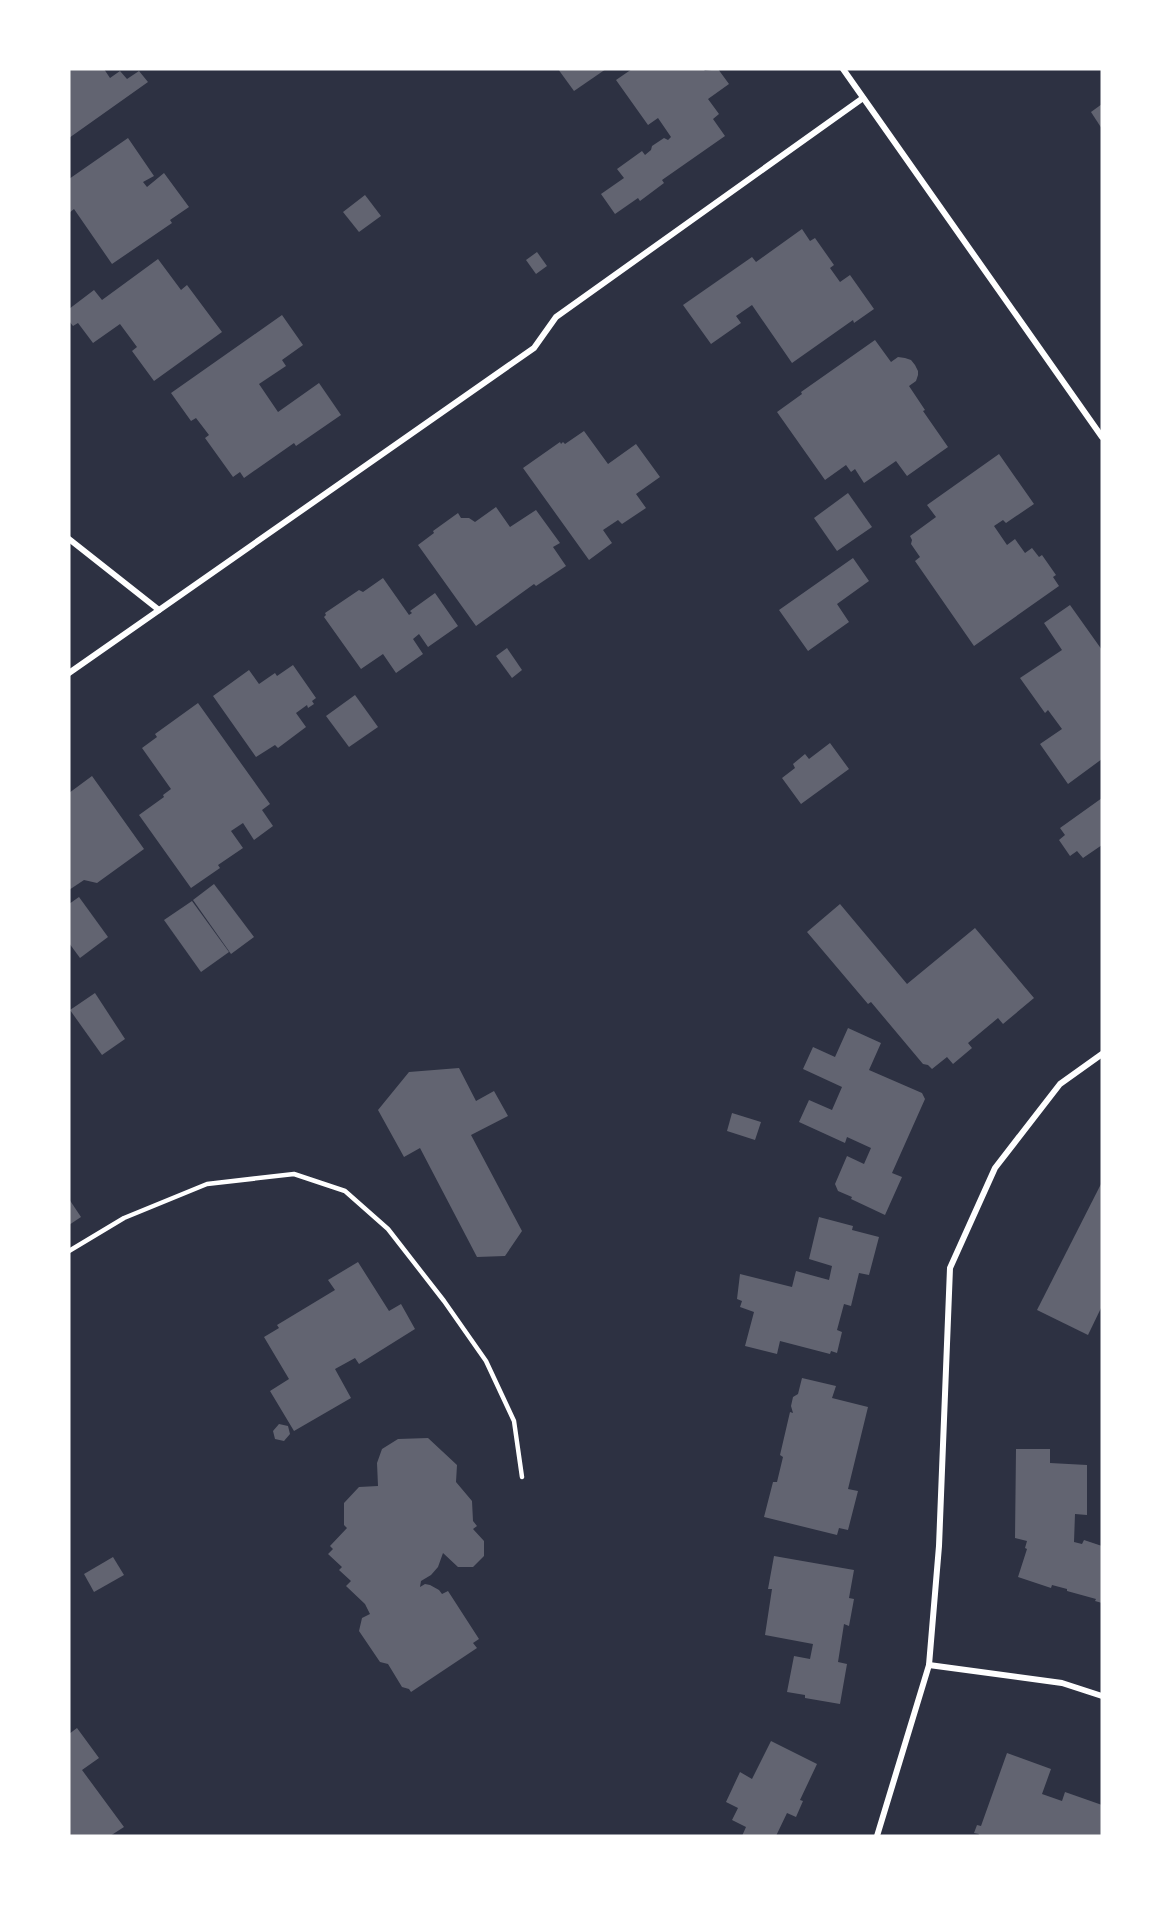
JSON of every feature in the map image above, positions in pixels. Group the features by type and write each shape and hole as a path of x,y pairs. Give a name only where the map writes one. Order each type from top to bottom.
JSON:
{"street":[{"path":"843,69 1102,437"},
{"path":"69,673 534,348 556,317 864,98"},
{"path":"69,539 159,610"},
{"path":"877,1836 929,1665 939,1546 950,1268 995,1168 1060,1084 1102,1054"},
{"path":"929,1665 1062,1683 1102,1696"}],"lane":[{"path":"69,1251 124,1218 207,1184 294,1174 345,1191 388,1228 486,1361 514,1421 522,1477"}],"building":[{"path":"69,69 104,69 110,78 120,71 127,79 139,71 148,82 69,138"},
{"path":"558,69 606,69 574,91"},
{"path":"632,69 703,69 705,71 718,69 729,84 708,99 719,114 713,119 725,136 662,180 664,183 640,201 638,198 615,214 601,194 624,178 617,169 642,151 645,155 652,146 664,138 668,140 671,137 658,118 648,125 616,80"},
{"path":"1102,104 1102,129 1091,112"},
{"path":"128,138 154,176 143,182 147,187 164,173 189,207 170,220 172,223 112,264 74,209 69,213 69,179"},
{"path":"365,195 381,216 359,232 343,212"},
{"path":"802,229 810,241 815,238 834,265 830,268 840,282 850,275 874,309 854,323 853,320 792,363 752,305 736,316 741,323 711,344 683,305 752,257 756,262"},
{"path":"537,252 547,266 536,274 526,260"},
{"path":"158,259 181,290 187,285 222,332 154,381 132,351 137,347 120,324 93,343 78,323 73,326 69,321 69,309 94,290 102,300"},
{"path":"282,315 303,345 282,360 286,366 259,384 278,412 319,383 341,415 296,446 294,443 244,478 240,472 233,477 205,438 209,435 196,418 191,421 171,393"},
{"path":"875,340 891,362 898,357 911,360 915,365 918,375 916,381 909,386 948,447 907,476 896,461 864,483 855,469 851,472 846,465 825,480 777,412 802,394 801,392"},
{"path":"584,431 608,464 636,444 660,477 636,494 646,508 622,524 618,520 603,530 612,543 589,560 523,468 560,442 565,444"},
{"path":"999,454 1034,504 1006,523 1003,520 994,526 1007,545 1015,539 1025,553 1032,548 1039,557 1042,555 1056,575 1053,577 1059,586 974,646 915,561 920,557 911,544 910,536 936,517 927,505"},
{"path":"848,493 872,527 837,551 814,518"},
{"path":"496,507 510,527 536,510 560,543 553,547 566,566 536,586 534,584 476,626 418,545 458,513 461,518 469,518 475,522"},
{"path":"853,558 869,581 837,604 849,622 808,651 779,610"},
{"path":"383,578 409,615 412,613 410,611 435,593 458,626 428,647 419,634 413,639 423,654 396,673 383,654 361,669 324,617 325,613 359,590 363,592"},
{"path":"1070,605 1102,650 1102,759 1068,784 1040,744 1062,729 1048,710 1045,713 1020,678 1062,650 1044,623"},
{"path":"507,648 522,670 512,678 496,656"},
{"path":"293,665 316,698 312,701 314,704 308,708 307,705 296,713 306,727 278,748 275,745 256,757 213,696 249,670 259,684"},
{"path":"355,695 378,727 349,747 326,716"},
{"path":"198,703 270,804 262,810 273,826 254,840 243,823 231,831 243,848 218,865 220,868 191,888 139,815 171,789 142,748 157,737 155,734"},
{"path":"830,743 849,769 801,804 782,778 795,768 793,764 805,754 809,759"},
{"path":"92,776 144,849 97,883 84,880 69,890 69,793"},
{"path":"1102,798 1102,845 1083,858 1077,851 1070,856 1059,840 1065,835 1060,828"},
{"path":"214,884 254,937 231,954 193,900"},
{"path":"79,897 108,937 80,958 69,943 69,904"},
{"path":"192,901 229,952 201,972 164,920"},
{"path":"840,904 907,984 975,928 1034,998 1003,1024 998,1018 968,1043 972,1048 953,1064 947,1057 932,1069 923,1064 871,1002 868,1004 807,932"},
{"path":"95,993 125,1039 102,1055 70,1010"},
{"path":"848,1028 881,1043 869,1070 922,1093 925,1099 892,1173 902,1177 885,1215 838,1191 835,1184 847,1156 864,1164 871,1148 847,1137 845,1143 799,1122 809,1100 832,1110 842,1087 803,1069 813,1047 835,1057"},
{"path":"459,1068 476,1101 494,1091 508,1116 471,1135 522,1231 505,1256 477,1257 420,1148 404,1157 378,1110 409,1072"},
{"path":"732,1113 761,1122 755,1140 727,1131"},
{"path":"1102,1182 1102,1306 1088,1335 1037,1310"},
{"path":"69,1199 81,1217 69,1225"},
{"path":"819,1217 853,1226 852,1230 879,1237 869,1275 859,1273 851,1306 844,1304 837,1330 842,1332 837,1353 831,1351 830,1354 780,1341 777,1354 745,1346 754,1312 740,1307 742,1301 737,1299 740,1274 792,1287 796,1271 829,1280 832,1266 809,1259"},
{"path":"358,1262 389,1311 401,1304 415,1329 359,1364 355,1358 335,1369 351,1398 294,1431 270,1391 289,1379 264,1337 279,1328 277,1325 335,1290 328,1280"},
{"path":"802,1378 836,1386 832,1398 868,1407 848,1489 858,1491 848,1530 839,1528 837,1535 764,1517 773,1482 777,1482 783,1457 780,1455 790,1412 793,1413 791,1406 793,1397 798,1394"},
{"path":"279,1424 288,1426 290,1434 284,1441 275,1439 273,1431"},
{"path":"428,1438 457,1465 456,1482 472,1501 473,1521 477,1526 473,1529 484,1541 484,1556 473,1567 458,1567 443,1553 438,1567 421,1581 420,1587 425,1584 430,1585 442,1594 448,1591 479,1639 473,1643 477,1648 411,1692 402,1687 388,1664 380,1662 359,1631 362,1618 370,1614 365,1604 346,1586 351,1581 339,1570 342,1567 328,1554 333,1549 330,1546 347,1528 344,1525 344,1503 359,1487 378,1486 377,1463 382,1449 398,1439"},
{"path":"1016,1449 1050,1449 1050,1463 1087,1465 1087,1515 1075,1514 1074,1542 1082,1544 1084,1540 1102,1546 1102,1603 1095,1601 1096,1599 1067,1591 1067,1589 1052,1585 1051,1588 1018,1577 1027,1549 1025,1548 1027,1541 1015,1538"},
{"path":"774,1556 854,1570 849,1598 854,1599 849,1626 844,1624 838,1662 847,1664 840,1704 805,1698 805,1695 787,1692 794,1656 810,1659 813,1644 765,1635 772,1589 768,1589"},
{"path":"113,1557 124,1575 94,1592 84,1574"},
{"path":"77,1728 99,1758 82,1770 124,1827 110,1836 69,1836 69,1734"},
{"path":"771,1741 817,1764 800,1800 803,1801 796,1817 787,1813 776,1836 742,1836 746,1827 732,1820 738,1808 726,1802 740,1772 752,1779"},
{"path":"1007,1753 1051,1769 1042,1794 1062,1801 1065,1792 1102,1805 1102,1836 978,1836 979,1834 974,1833 977,1825 981,1826"}]}
